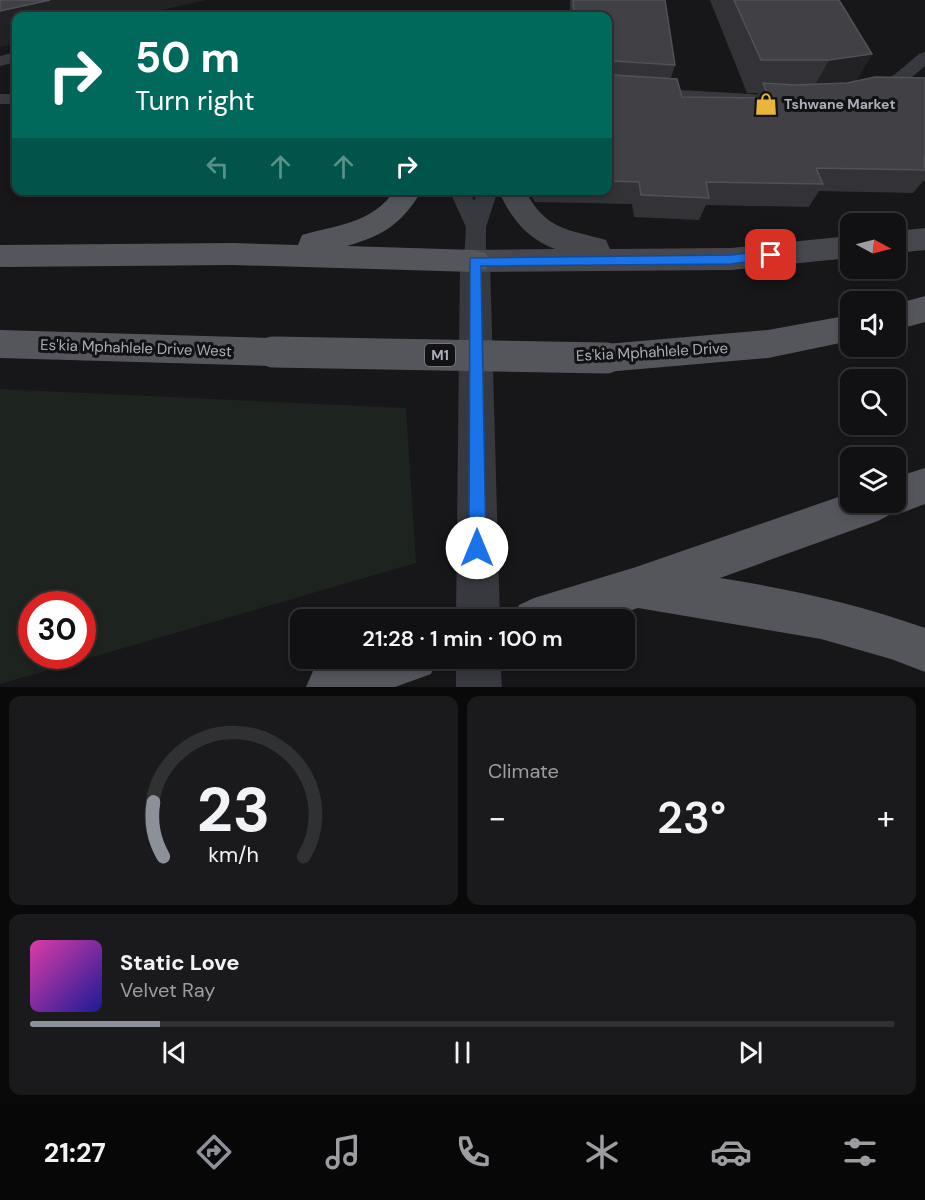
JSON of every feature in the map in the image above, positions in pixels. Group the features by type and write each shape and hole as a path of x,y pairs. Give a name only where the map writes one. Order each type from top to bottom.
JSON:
{"main road":[{"path":"233,254 346,238 367,231 395,210 406,195"},
{"path":"0,256 233,254 475,244"},
{"path":"906,314 925,309"},
{"name":"Es'kia Mphahlele Drive","path":"273,352 606,358 783,343 840,330"},
{"name":"Es'kia Mphahlele Drive West","path":"0,344 273,352"},
{"path":"906,493 925,486"},
{"path":"566,609 636,588 847,513"},
{"path":"636,588 784,608 896,638 925,650"},
{"path":"329,687 383,669"}],"street":[{"path":"514,195 525,215 539,229 560,240 605,249 731,259"},
{"path":"906,241 925,239"},
{"path":"478,609 475,244 731,259 840,247"},
{"path":"478,669 478,687"}],"lane":[{"path":"854,95 885,87 900,79 925,57"},
{"path":"612,91 771,100"},
{"path":"460,195 475,244"},
{"path":"475,244 487,195"}],"shaded area":[{"path":"0,389 406,408 416,563 96,656 96,591 18,591 18,669 52,669 0,684"}],"building":[{"path":"0,0 50,0 0,11"},
{"path":"573,0 665,0 675,65 612,62 612,12 574,12"},
{"path":"734,0 839,0 872,54 829,60 761,60"},
{"path":"612,69 613,75 677,79 682,97 769,98 763,83 795,85 847,83 875,77 925,78 925,170 816,168 823,184 706,182 709,198 641,195 639,182 612,181"}],"place":[{"name":"Tshwane Market","path":"766,104"}],"route":[{"path":"477,548 475,261 731,259 771,255"}]}
